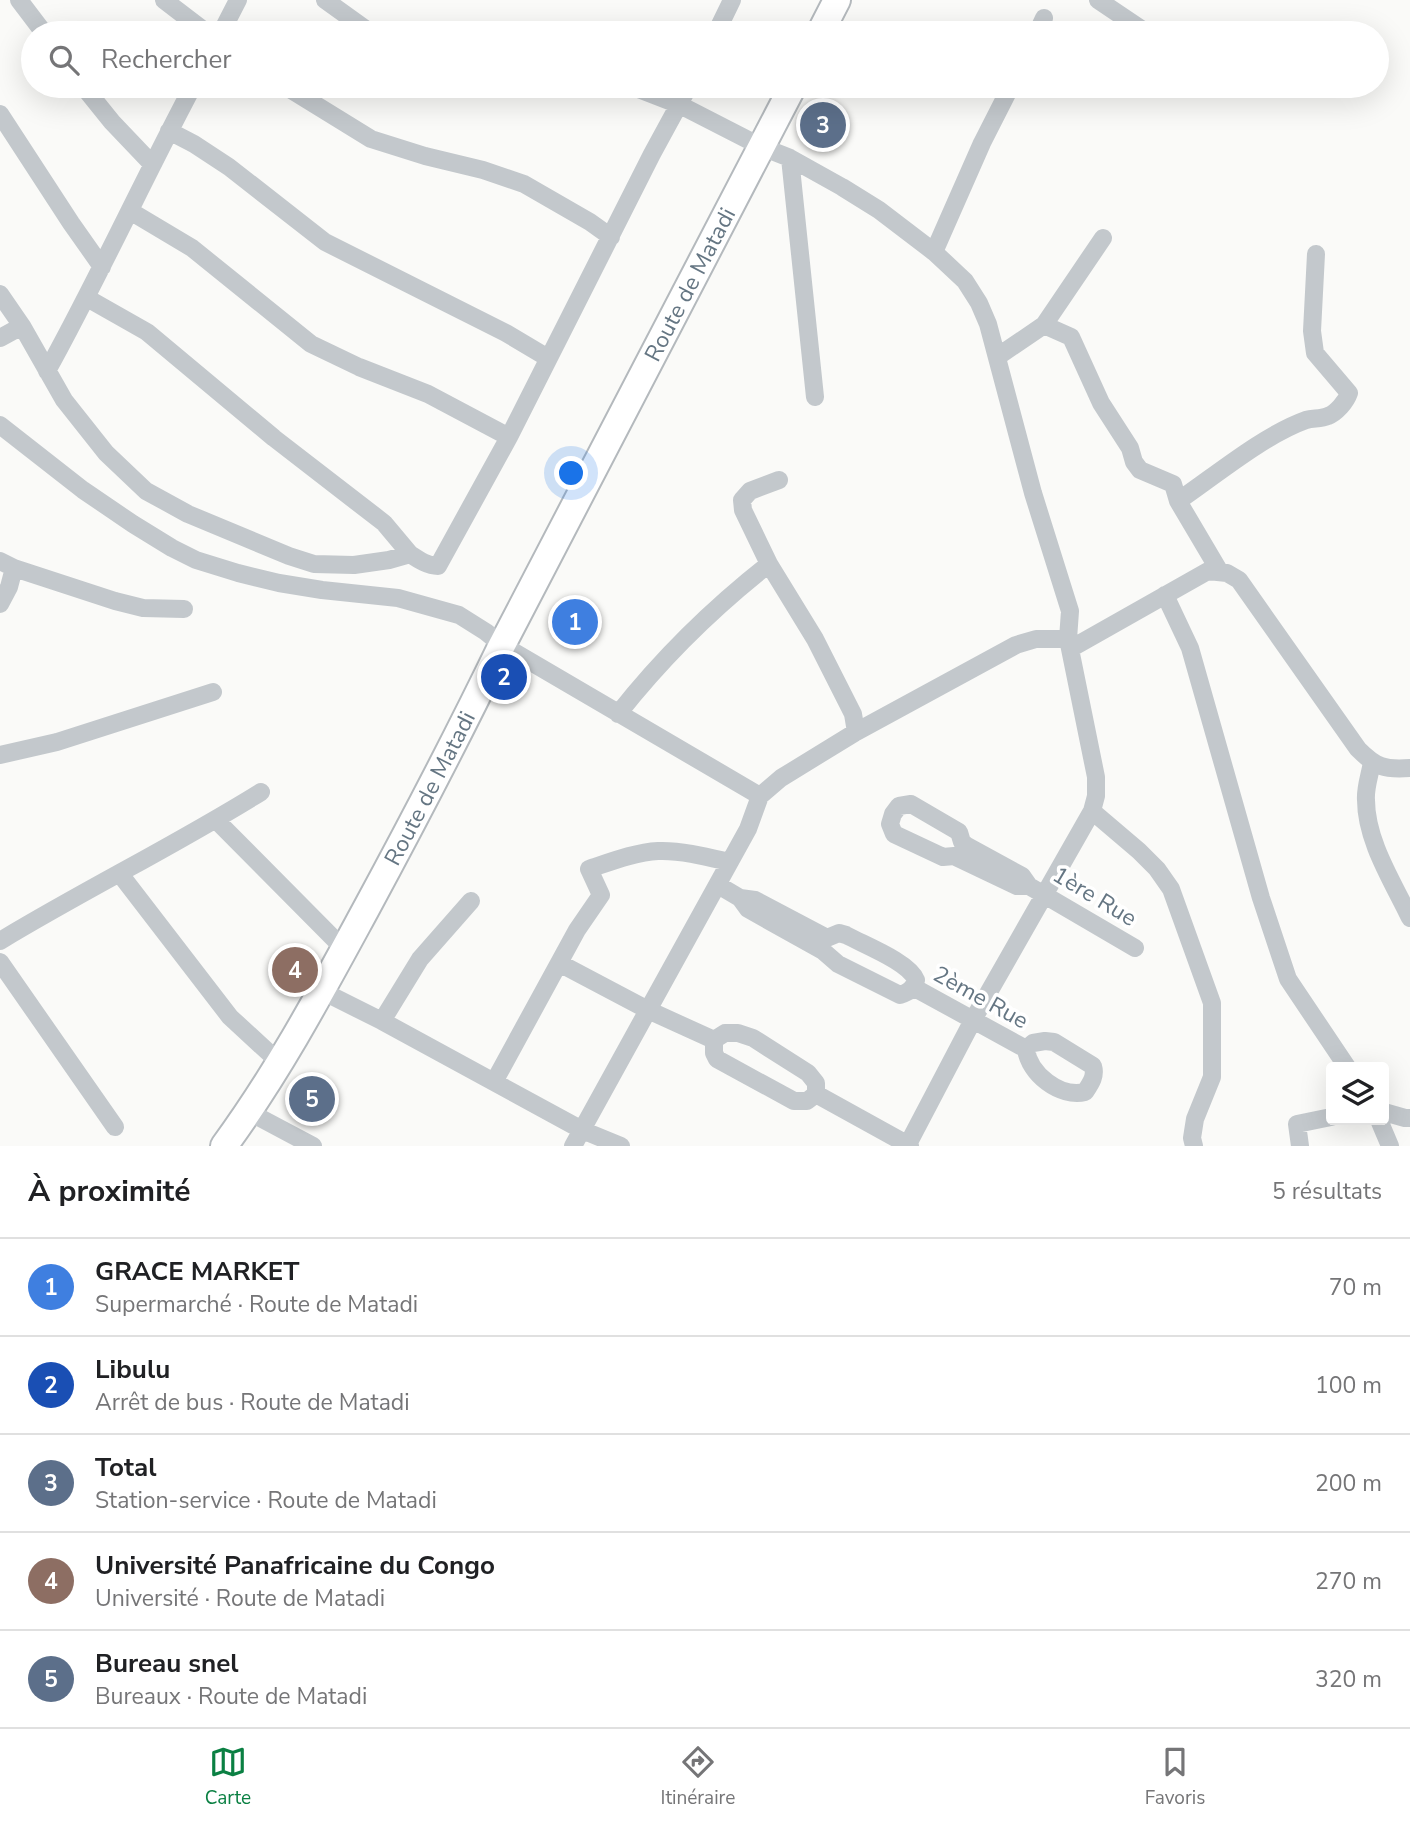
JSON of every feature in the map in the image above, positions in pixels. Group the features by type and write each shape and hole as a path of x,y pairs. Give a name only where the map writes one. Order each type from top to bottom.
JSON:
{"highway":[{"path":"826,21 837,0"},
{"name":"Route de Matadi","path":"224,1146 249,1112 322,992 787,98"}],"street":[{"path":"19,0 35,21"},
{"path":"164,0 191,21"},
{"path":"227,21 238,0"},
{"path":"325,0 354,21"},
{"path":"722,21 732,0"},
{"path":"1098,0 1129,21"},
{"path":"92,98 152,164"},
{"path":"47,371 87,298 187,98"},
{"path":"304,98 371,139 524,184 611,237"},
{"path":"662,98 790,158 842,187 879,210 934,252 965,281 989,324 1033,493 1070,611 1069,644 1096,777 1097,796 1092,811 1036,890 908,1146 816,1094"},
{"path":"87,298 147,332 283,445 384,523 410,554 422,562 438,566 509,437 652,154 683,98"},
{"path":"934,252 1005,98"},
{"path":"0,114 102,267"},
{"path":"169,131 229,167 326,242 506,333 548,358"},
{"path":"790,158 816,397"},
{"path":"130,211 192,248 312,344 359,367 428,394 509,437"},
{"path":"997,357 1044,325 1103,238"},
{"path":"1178,501 1289,427 1328,416 1346,402 1349,393 1315,353 1312,331 1316,254"},
{"path":"0,294 22,326 64,400 106,453 146,491 188,514 314,564 354,565 410,554"},
{"path":"1044,325 1071,337 1101,403 1130,448 1134,462 1140,470 1172,484 1178,501 1220,572"},
{"path":"0,338 22,326"},
{"path":"0,425 83,490 133,524 196,560 279,583 398,598 459,615 502,645 760,796"},
{"path":"779,480 750,491 743,500 743,510 769,564 815,639 853,714 856,732"},
{"path":"0,604 9,587 7,564 115,601 143,608 184,609"},
{"path":"618,714 671,652 741,586 769,564"},
{"path":"573,1146 595,1138 648,1010 748,829 760,796 781,778 856,732 1016,645 1036,639 1069,644 1208,571 1227,573 1239,580 1358,748 1372,762 1392,769 1410,768"},
{"path":"1165,595 1190,648 1261,898 1288,979 1344,1062"},
{"path":"0,755 57,742 213,692"},
{"path":"1372,762 1365,798 1371,837 1410,918"},
{"path":"0,941 261,792"},
{"path":"1092,811 1139,851 1157,869 1171,889 1212,1003 1212,1077 1195,1119 1192,1138 1194,1146"},
{"path":"216,820 344,949"},
{"path":"494,1082 577,930 601,895 589,869 658,851 700,855 729,862"},
{"name":"1ère Rue","path":"963,852 1022,876 1036,890 1135,948"},
{"path":"120,874 230,1017 280,1063"},
{"path":"718,885 740,898 755,900 817,940 838,964 901,995 913,988 916,981 904,965 846,935 839,933 817,940"},
{"path":"382,1021 420,959 471,901"},
{"path":"0,962 115,1127"},
{"path":"559,963 648,1010 714,1040"},
{"name":"2ème Rue","path":"913,988 1026,1049"},
{"path":"322,992 382,1021 595,1138 621,1146"},
{"path":"714,1040 725,1033 738,1033 753,1038 808,1073 816,1083 816,1094"},
{"path":"714,1040 714,1053 718,1059 794,1101 807,1101 816,1094"},
{"path":"249,1112 313,1146"},
{"path":"1389,1113 1410,1118"},
{"path":"1300,1146 1297,1124 1326,1118"},
{"path":"1381,1125 1390,1146"}],"place":[{"name":"Total","path":"823,125"},
{"name":"GRACE MARKET","path":"575,622"},
{"name":"Libulu","path":"504,677"},
{"name":"Université Panafricaine du Congo","path":"295,970"},
{"name":"Bureau snel","path":"312,1099"}]}
